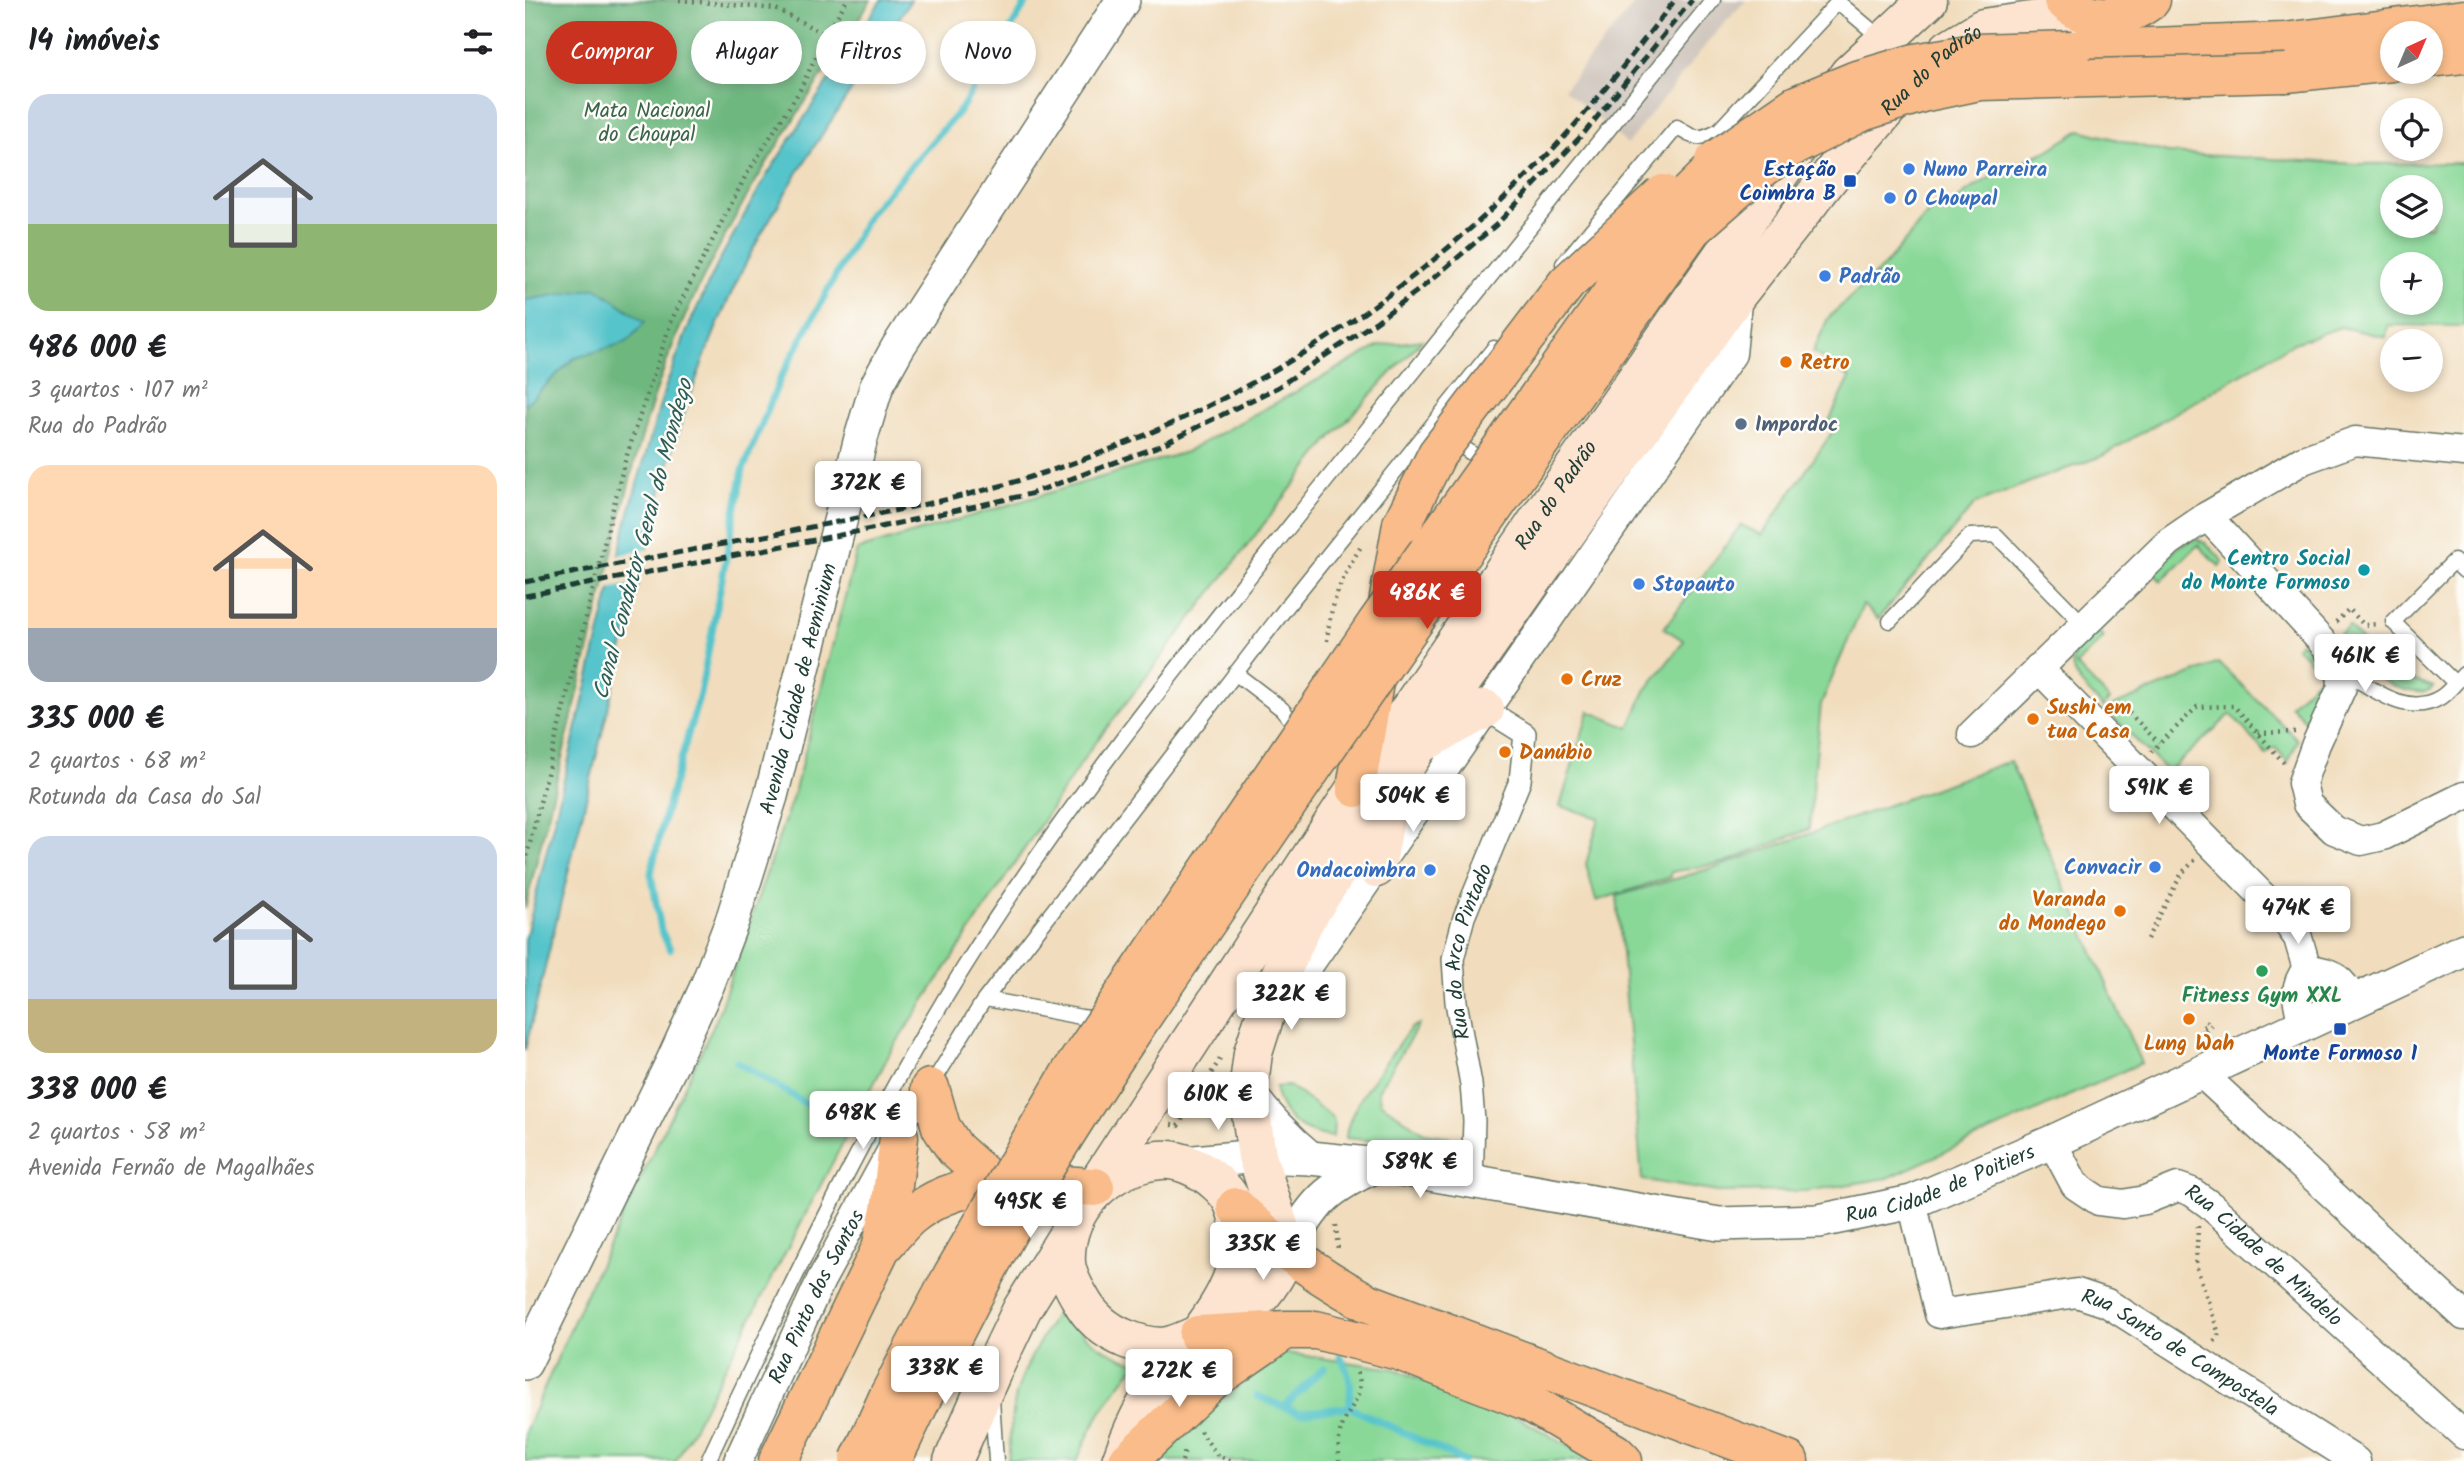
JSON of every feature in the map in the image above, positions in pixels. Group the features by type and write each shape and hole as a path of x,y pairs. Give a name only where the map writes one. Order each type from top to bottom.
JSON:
{"main road":[{"name":"Rua do Padrão","path":"1095,1187 1362,798 1536,499 1849,74 1928,0"},
{"path":"2075,7 2105,17 2125,14 2151,0"},
{"name":"Rua do Padrão","path":"1287,1251 1257,1156 1248,1092 1253,1052 1272,993 1362,798 1419,745 1530,583 1738,293 1838,166 1888,108 1950,48 1983,28 2075,7"},
{"path":"892,1461 942,1355 1044,1170 1112,1061 1398,642 1692,229 1788,149 1862,112 1922,93 1980,81 2285,58 2464,19"},
{"path":"1376,868 1362,798 1402,524 1437,454 1567,284 1659,197 1796,105 1854,81 1915,64 1975,53 2380,62"},
{"path":"2443,57 2464,54"},
{"path":"859,1461 889,1395 953,1274 1069,1075 1376,624 1670,212 1736,147"},
{"path":"1419,745 1485,709"},
{"path":"1312,757 1362,798"},
{"path":"930,1088 941,1127 955,1149 993,1183"},
{"path":"778,1461 881,1248 890,1210 891,1120"},
{"path":"953,1461 1022,1309 1069,1233 1080,1208 1095,1187 1124,1169 1163,1159 1184,1163 1212,1179 1224,1189 1236,1207 1287,1251 1329,1282 1366,1302 1789,1461"},
{"path":"881,1248 911,1216 950,1193 993,1183 1095,1187"},
{"path":"1121,1461 1131,1433 1147,1402 1198,1335 1227,1291 1237,1268 1241,1243 1236,1207"},
{"path":"1069,1233 1066,1264 1084,1306 1098,1322 1115,1335 1153,1346 1168,1346 1235,1317 1260,1298 1277,1274 1287,1251"},
{"path":"1128,1461 1213,1380 1286,1330"},
{"path":"1198,1335 1315,1330 1399,1351 1529,1402 1615,1452 1623,1461"},
{"path":"911,1461 942,1355"}],"street":[{"name":"Avenida Cidade de Aeminium","path":"525,1363 672,1063 733,921 771,796 860,438 877,385 926,302 1123,0"},
{"path":"1272,993 1311,962 1732,354 1738,293"},
{"path":"1972,734 2168,542 2207,516 2304,460 2355,441 2464,452"},
{"path":"2207,516 2325,645 2340,669 2342,687 2302,783 2307,804 2334,830 2361,841 2383,836 2464,796"},
{"path":"2038,668 2284,918 2298,938 2307,969"},
{"name":"Rua do Arco Pintado","path":"1472,1181 1474,1121 1471,1084 1456,1002 1453,958 1464,917 1520,781 1525,734 1485,709"},
{"name":"Rua Cidade de Poitiers","path":"1184,1163 1257,1156 1310,1158 1378,1165 1719,1224 1819,1221 1912,1202 2052,1142 2355,1001 2458,961"},
{"path":"2307,969 2325,970 2342,982 2355,1001"},
{"path":"2303,1025 2296,996 2298,979 2307,969"},
{"path":"2201,1073 2464,1316"},
{"path":"1248,1092 1266,1116 1310,1158"},
{"name":"Rua Pinto dos Santos","path":"739,1461 891,1120"},
{"name":"Rua Cidade de Mindelo","path":"2052,1142 2075,1185 2099,1200 2123,1204 2145,1200 2178,1187 2192,1192 2210,1205 2464,1435"},
{"path":"1287,1251 1304,1219 1325,1194 1349,1178 1378,1165"},
{"name":"Rua Santo de Compostela","path":"1912,1202 1939,1314 2077,1293 2107,1303 2357,1461"}],"lane":[{"path":"891,1120 936,1012 1005,904 1143,711 1713,0"},
{"path":"1553,276 1677,127 1687,135 1704,138 1719,130 1838,2 1884,41"},
{"path":"708,1461 779,1306 842,1180 891,1120 930,1088 985,999 1235,673 1502,338"},
{"path":"1432,425 1536,499"},
{"path":"1890,621 1970,536 1996,535 2084,625"},
{"path":"2340,669 2390,700 2421,705 2441,697 2459,679 2393,622 2454,561 2464,571"},
{"path":"985,999 1080,1017 1124,1020 1134,1016 1312,757 1298,728 1282,709 1235,673"},
{"path":"991,1374 996,1461"}],"path":[{"path":"679,0 776,9 816,30"},
{"path":"834,21 847,0"},
{"path":"525,863 624,464 672,319 745,177 800,90 816,56"},
{"path":"2336,622 2349,609 2364,625"},
{"path":"2148,755 2197,707 2234,706 2302,783"},
{"path":"2124,708 2159,743"},
{"path":"2258,733 2305,732"},
{"path":"2147,939 2183,872"},
{"path":"1335,1218 1339,1259"},
{"path":"2199,1218 2196,1265 2220,1334"},
{"path":"1339,1461 1340,1432 1356,1397 1360,1377 1353,1366"},
{"path":"1194,1423 1218,1457 1234,1461"}],"shaded area":[{"path":"1638,0 1746,0 1712,37 1627,144 1564,89"}],"green space":[{"name":"Mata Nacional do Choupal","path":"525,0 871,0 857,21 816,21 816,84 721,242 667,360 627,491 525,909"},
{"path":"2080,130 2168,153 2358,164 2464,163 2464,326 2388,325 2387,329 2380,329 2380,336 2341,327 2294,343 2102,456 1975,504 1878,619 1863,605 1821,704 1809,829 1726,862 1671,872 1671,877 1596,901 1586,864 1599,818 1560,806 1589,711 1629,728 1645,691 1684,641 1664,628 1741,525 1762,535 1835,428 1828,423 1850,378 1813,352 1828,318 1884,266 1936,204 1945,212 1965,193 1999,172 2047,151"},
{"path":"1422,340 1327,442 1089,751 891,1051 676,1461 525,1461 525,1432 586,1293 716,1020 795,790 857,550 1186,452 1379,346"},
{"path":"2196,539 2206,543 2223,561 2219,566 2198,545 2161,581 2153,572 2179,546"},
{"path":"2349,626 2383,666 2397,675 2434,687 2416,692 2404,690 2360,666 2338,636"},
{"path":"2096,628 2104,637 2076,665 2110,700 2103,707 2083,686 2073,669 2076,651"},
{"path":"2301,642 2314,656 2320,665 2324,676 2324,682 2306,721 2290,705 2323,674 2296,647"},
{"path":"2219,663 2298,740 2288,762 2275,747 2266,754 2231,714 2168,772 2105,709"},
{"path":"2010,761 2141,1063 1888,1178 1807,1191 1718,1192 1642,1180 1617,896 1726,864"},
{"path":"1419,1024 1378,1091 1380,1102 1424,1133 1450,1137 1450,1140 1469,1146 1468,1156 1428,1146 1346,1138 1353,1112 1370,1084 1406,1034"},
{"path":"1289,1086 1332,1117 1333,1137 1311,1132 1294,1123 1282,1108 1275,1087"},
{"path":"1060,1306 1063,1306 1076,1326 1092,1342 1134,1362 1135,1366 1102,1411 1077,1461 1008,1461 1013,1412 1020,1383 1035,1349"},
{"path":"1286,1353 1395,1369 1521,1419 1593,1461 1161,1461 1204,1411"}],"water":[{"name":"Canal Condutor Geral do Mondego","path":"881,0 911,0 897,21 867,21"},
{"name":"Canal Condutor Geral do Mondego","path":"826,84 856,84 770,219 738,278 702,362 682,420 664,478 525,1050 525,940 629,512 665,388 690,323 719,261 767,175"},
{"path":"597,288 645,322 627,342 573,359 525,405 525,300"}],"pier":[{"path":"650,549 642,582 607,589 615,556"}],"waterway":[{"path":"670,949 661,930 651,873 664,817 700,694 743,470 781,377 869,214 961,109 1028,0"},
{"path":"737,1062 873,1144"},
{"path":"1257,1396 1299,1413 1349,1407 1350,1381 1340,1356"},
{"path":"1284,1407 1324,1368"},
{"path":"1349,1407 1464,1461"}],"railway":[{"path":"525,582 892,511 983,490 1043,473 1115,447 1185,417 1253,383 1318,344 1380,301 1498,204 1568,132 1675,0"},
{"path":"525,596 876,528 1030,494 1159,446 1278,387 1377,321 1424,286 1496,225 1585,132 1692,0"}],"place":[{"name":"Nuno Parreira","path":"1909,169"},
{"name":"Estação Coimbra B","path":"1850,181"},
{"name":"O Choupal","path":"1890,198"},
{"name":"Padrão","path":"1825,276"},
{"name":"Retro","path":"1786,362"},
{"name":"Impordoc","path":"1741,424"},
{"name":"Centro Social do Monte Formoso","path":"2364,570"},
{"name":"Stopauto","path":"1639,584"},
{"name":"Cruz","path":"1567,679"},
{"name":"Sushi em tua Casa","path":"2033,719"},
{"name":"Danúbio","path":"1505,752"},
{"name":"Convacir","path":"2155,867"},
{"name":"Ondacoimbra","path":"1430,870"},
{"name":"Varanda do Mondego","path":"2120,911"},
{"name":"Fitness Gym XXL","path":"2262,971"},
{"name":"Lung Wah","path":"2189,1019"},
{"name":"Monte Formoso 1","path":"2340,1029"}]}
